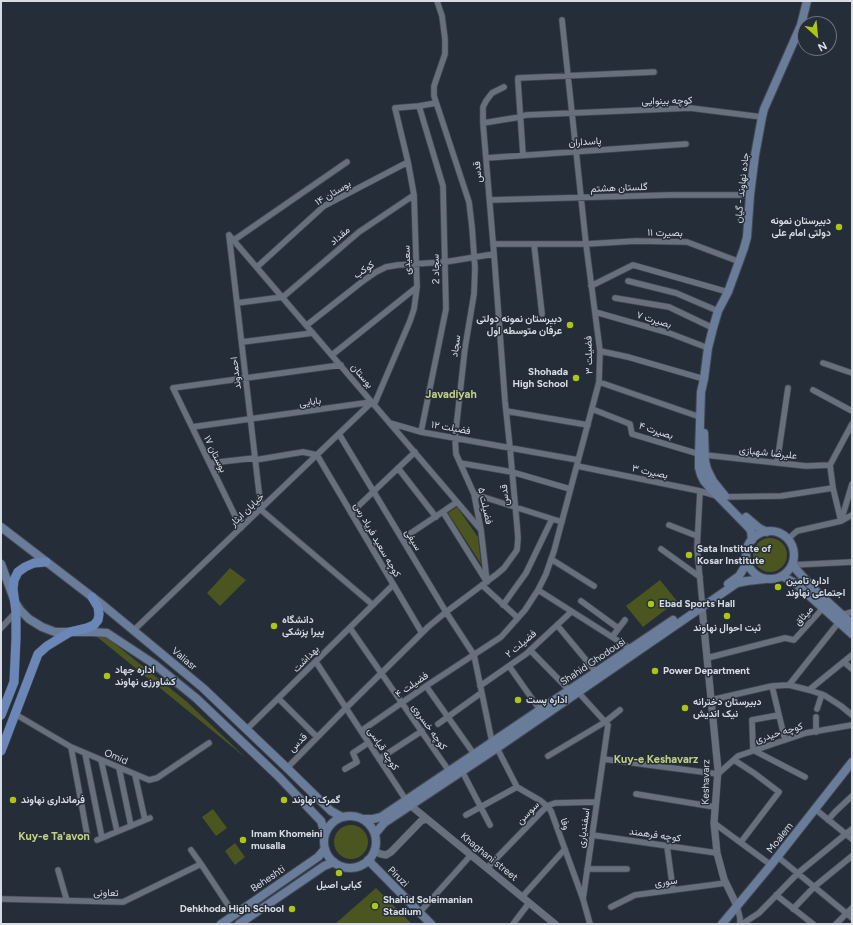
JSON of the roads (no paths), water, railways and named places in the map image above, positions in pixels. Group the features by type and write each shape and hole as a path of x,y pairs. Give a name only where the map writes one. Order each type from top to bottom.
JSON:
{"main road":[{"name":"جاده نهاوند - گیان","path":"702,455 700,416 701,392 708,348 718,311 728,292 740,262 747,237 750,195 764,109 801,25 808,1"},
{"name":"جاده نهاوند - گیان","path":"704,379 701,475 706,484 754,525 767,532"},
{"name":"جاده نهاوند - گیان","path":"723,497 749,528 752,540"},
{"name":"Valiasr","path":"1,527 134,630 203,688 330,811 342,817"},
{"path":"778,532 788,539 792,545 794,558 790,569 782,576 765,579 757,576 751,570 747,563 747,549 752,540 759,534 778,532"},
{"path":"1,715 14,682 16,612 13,589 14,580 18,572 25,566 34,563 46,562"},
{"name":"Shahid Ghodousi","path":"408,803 449,771 474,754 494,745 578,692 739,576 747,563"},
{"path":"1,564 14,602 24,615 35,623 55,632 92,632 107,634 154,664 196,698 252,750 321,821 325,834 325,850 328,857 334,862 340,866 348,868 362,865 368,860 376,845 375,834 372,828 363,819 356,816 342,817 336,820 332,823 325,834"},
{"path":"792,565 840,618 852,634"},
{"path":"782,576 795,583 823,608 852,624"},
{"name":"Shahid Ghodousi","path":"363,819 381,817 462,771 540,710 630,649 702,604 737,584 765,579"},
{"path":"1,751 38,654 47,646 70,632 94,625 98,620 99,614 98,607 92,597"},
{"path":"196,698 203,688"},
{"name":"Moalem","path":"722,924 778,857 852,762"},
{"path":"375,834 384,823 408,803"},
{"name":"Beheshti","path":"221,924 318,857 325,850"},
{"name":"Piruzi","path":"368,860 431,924"},
{"name":"Beheshti","path":"239,924 324,866 334,862"}],"street":[{"name":"سجاد","path":"437,1 442,16 445,54 434,86 434,96 469,202 475,268 474,294 465,348 456,438"},
{"name":"فضیلت ۳","path":"474,655 501,637 518,618 538,590 546,574 562,522 599,382 600,351 586,244 562,20"},
{"path":"523,155 518,78 654,72"},
{"name":"قدس","path":"287,768 422,633 446,612 504,568 517,550 518,538 506,411 494,244 483,123 483,107 486,101 492,93 504,87"},
{"path":"419,106 437,105"},
{"name":"سعیدی","path":"374,403 414,309 417,287 414,195 395,108 419,106"},
{"name":"سجاد 2","path":"419,106 443,186 446,309 421,432"},
{"name":"کوچه بینوایی","path":"572,112 690,108 762,117"},
{"path":"483,123 526,115 572,112"},
{"name":"پاسداران","path":"486,158 686,144"},
{"path":"234,240 347,162"},
{"name":"بوستان ۱۴","path":"257,266 324,206 408,162"},
{"name":"مقداد","path":"283,297 359,232 414,195"},
{"name":"گلستان هشتم","path":"490,200 670,195 750,195"},
{"name":"بوستان","path":"229,234 481,530"},
{"name":"احمدوند","path":"229,234 260,509"},
{"name":"بصیرت ۱۱","path":"494,244 586,244 636,241 687,242 740,262"},
{"path":"534,244 542,314"},
{"name":"کوکب","path":"307,325 363,281 386,267 445,262 494,254"},
{"path":"591,286 633,265 728,292"},
{"path":"628,281 676,293 718,311"},
{"path":"332,355 417,287"},
{"path":"237,303 283,297"},
{"path":"615,298 669,307 713,328"},
{"name":"بصیرت ۷","path":"595,312 669,333 708,348"},
{"path":"242,342 314,333"},
{"path":"600,351 628,357 704,379"},
{"path":"823,363 850,371"},
{"path":"246,378 341,365"},
{"name":"بوستان ۱۷","path":"241,528 173,388 246,378"},
{"path":"599,382 700,416"},
{"path":"777,463 788,388"},
{"path":"813,390 852,411"},
{"name":"بابایی","path":"192,427 374,403"},
{"name":"خیابان ایثار","path":"134,630 339,434 374,403"},
{"name":"بصیرت ۴","path":"592,408 630,424 632,434 702,455"},
{"path":"506,411 588,425"},
{"name":"فضیلت ۱۲","path":"390,423 421,432 510,448 578,463"},
{"path":"840,521 830,465 852,424"},
{"name":"سیفی","path":"339,434 446,612 474,655"},
{"name":"فضیلت ۵","path":"456,438 456,455 474,494 481,530 484,583"},
{"path":"210,463 255,459 303,452 317,455"},
{"path":"352,513 415,452"},
{"name":"کوچه سعید فریاد رس","path":"317,455 422,633"},
{"name":"علیرضا شهبازی","path":"702,455 806,466 830,465"},
{"path":"460,463 512,472 570,490"},
{"name":"بصیرت ۳","path":"578,463 723,497 781,496 833,488"},
{"path":"398,468 436,517"},
{"path":"840,521 852,484"},
{"path":"700,491 697,548 702,604"},
{"path":"474,494 562,522"},
{"path":"402,539 457,502"},
{"path":"260,509 373,605"},
{"path":"443,512 484,583 503,605 518,618"},
{"path":"788,539 797,531 851,517"},
{"path":"503,605 526,573 552,519"},
{"path":"669,525 698,536"},
{"path":"661,549 700,577"},
{"path":"551,559 594,586"},
{"path":"792,565 852,562"},
{"name":"بهداشت","path":"247,729 393,585"},
{"path":"538,590 630,649"},
{"path":"581,601 618,628"},
{"name":"Keshavarz","path":"702,604 718,774 714,823 717,853 726,883 737,906"},
{"name":"میثاق","path":"707,658 785,638 794,640 823,608"},
{"path":"1,628 16,612"},
{"name":"فضیلت ۲","path":"480,686 530,650 571,612"},
{"path":"789,685 840,618 852,612"},
{"path":"612,637 624,620"},
{"path":"557,625 596,672"},
{"name":"کوچه خسروی","path":"350,628 449,771"},
{"path":"530,650 569,690"},
{"path":"466,815 517,787 494,745 481,693 474,655"},
{"name":"فضیلت ۴","path":"361,731 474,655"},
{"path":"809,690 852,655"},
{"name":"کوچه قیاسی","path":"316,662 408,803"},
{"path":"844,662 852,669"},
{"path":"509,666 540,710"},
{"path":"711,700 772,686 789,685 822,694 852,715"},
{"path":"426,686 474,754"},
{"path":"772,686 785,740"},
{"path":"578,692 605,722"},
{"path":"438,724 481,693"},
{"path":"817,709 822,694"},
{"path":"279,698 317,737"},
{"path":"548,756 605,722 620,710"},
{"name":"Omid","path":"15,714 71,748 149,780 157,778 209,743"},
{"path":"779,715 752,720 754,750 804,777"},
{"path":"816,717 816,732"},
{"name":"اسفندیاری","path":"583,899 608,725 605,722"},
{"name":"کوچه حیدری","path":"718,774 738,756 754,750 806,733 852,725"},
{"path":"379,759 422,731"},
{"path":"345,769 357,762 353,753 368,743"},
{"path":"71,748 87,834"},
{"path":"85,753 100,839 147,819 136,774"},
{"path":"603,759 718,774"},
{"path":"101,760 118,832"},
{"path":"734,760 779,792 741,842"},
{"path":"119,768 131,826"},
{"path":"462,771 490,825"},
{"name":"وفا","path":"517,787 541,801 551,811 583,899 590,924"},
{"path":"636,794 715,807"},
{"path":"828,820 852,796"},
{"name":"سوسن","path":"487,868 547,806 555,803 596,802"},
{"name":"Khaghani street","path":"408,803 555,924"},
{"path":"815,809 852,839"},
{"path":"374,851 386,855 391,852 420,821 426,819"},
{"path":"714,823 771,865"},
{"path":"737,906 741,924 759,912 798,873 852,830"},
{"name":"کوچه فرهمند","path":"592,835 717,853"},
{"path":"667,846 673,890"},
{"path":"522,897 565,849"},
{"path":"191,850 234,914"},
{"path":"420,912 471,855"},
{"path":"793,909 814,887 852,856"},
{"path":"778,857 852,918"},
{"name":"تعاونی","path":"1,899 123,902 201,864"},
{"path":"587,869 627,869"},
{"path":"58,870 67,901"},
{"name":"سوری","path":"612,907 635,895 726,883"},
{"path":"776,895 813,924"},
{"path":"514,924 529,902"},
{"path":"836,924 852,908"}],"place":[{"name":"دبیرستان نمونه دولتی امام علی","path":"839,227"},
{"name":"دبیرستان نمونه دولتی عرفان متوسطه اول","path":"570,325"},
{"name":"Shohada High School","path":"576,378"},
{"name":"Sata Institute of Kosar Institute","path":"689,555"},
{"name":"اداره تامین اجتماعی نهاوند","path":"778,587"},
{"name":"Ebad Sports Hall","path":"651,604"},
{"name":"ثبت احوال نهاوند","path":"727,616"},
{"name":"دانشگاه پیرا پزشکی","path":"274,626"},
{"name":"Power Department","path":"655,671"},
{"name":"اداره جهاد کشاورزی نهاوند","path":"107,676"},
{"name":"اداره پست","path":"518,700"},
{"name":"دبیرستان دخترانه نیک اندیش","path":"685,708"},
{"name":"فرمانداری نهاوند","path":"13,800"},
{"name":"گمرک نهاوند","path":"284,800"},
{"name":"Imam Khomeini musalla","path":"243,840"},
{"name":"کبابی اصیل","path":"339,873"},
{"name":"Shahid Soleimanian Stadium","path":"375,906"},
{"name":"Dehkhoda High School","path":"292,909"}],"district":[{"name":"Javadiyah","path":"451,395"},
{"name":"Kuy-e Keshavarz","path":"656,760"},
{"name":"Kuy-e Ta'avon","path":"54,837"}]}
